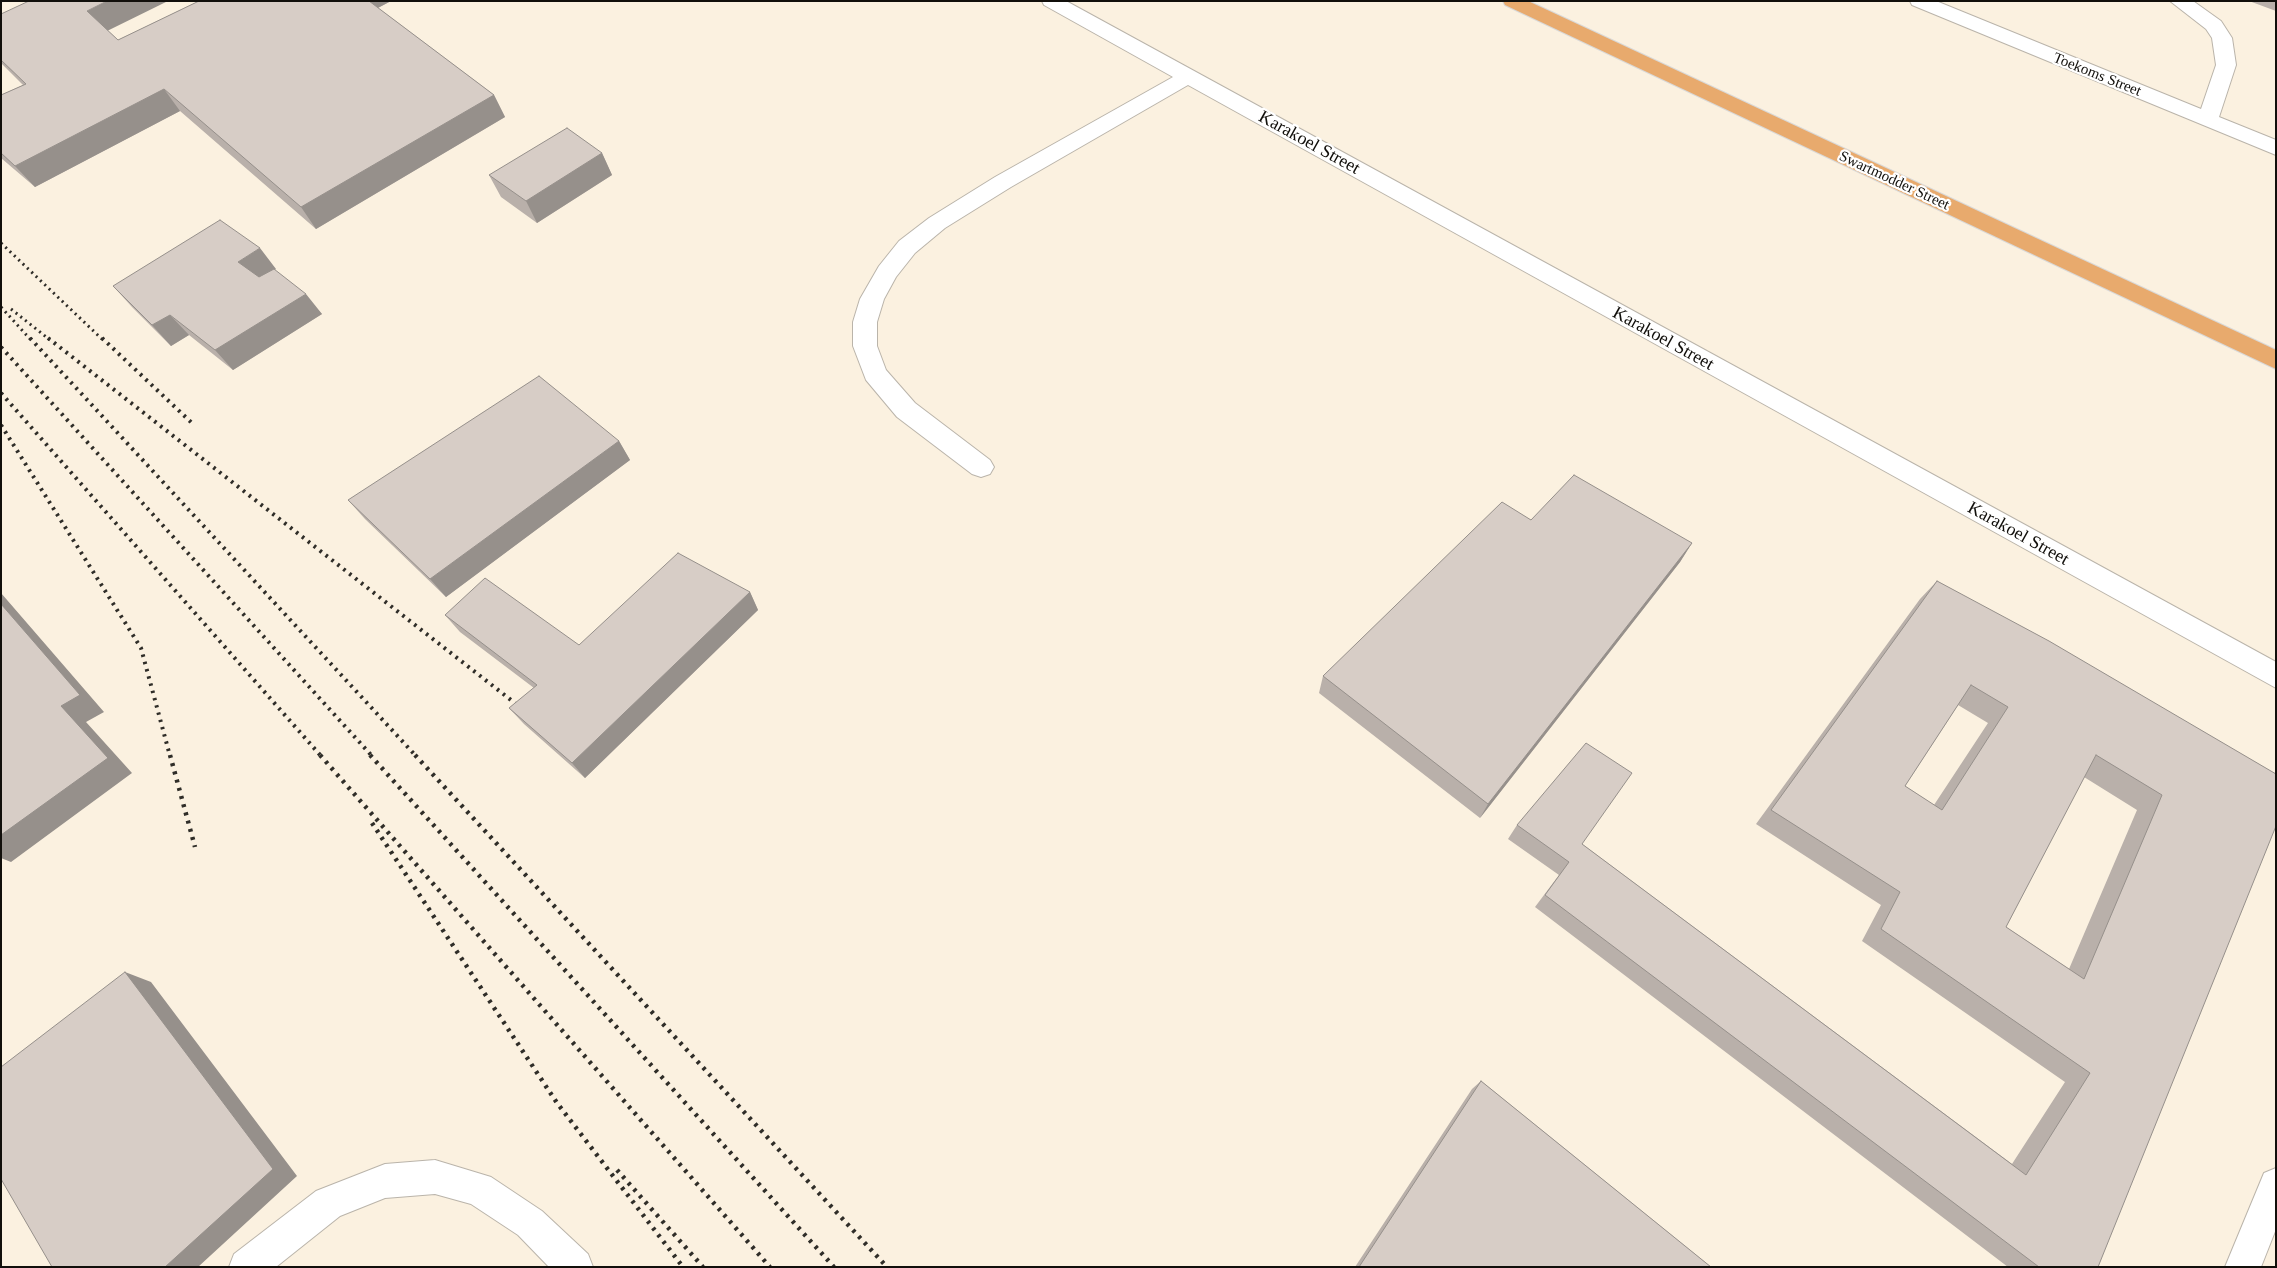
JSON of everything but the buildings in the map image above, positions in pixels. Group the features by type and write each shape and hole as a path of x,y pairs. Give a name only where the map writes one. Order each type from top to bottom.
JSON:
{"main road":[{"name":"Swartmodder Street","path":"1512,1 2276,360"}],"street":[{"name":"Karakoel Street","path":"1051,1 2276,676"},
{"path":"2179,1 2198,12 2214,26 2222,38 2226,65 2208,120"},
{"name":"Toekoms Street","path":"1924,2 2276,148"},
{"path":"981,467 906,410 874,374 865,346 865,322 876,292 887,272 908,247 937,223 1003,182 1188,77"},
{"path":"247,1267 328,1203 385,1181 435,1177 479,1189 530,1223 575,1267"},
{"path":"2243,1267 2276,1185"}],"shaded area":[{"path":"1,1 2276,1 2276,1267 1,1267"}],"railway":[{"path":"1,243 103,340"},
{"path":"1,307 31,340"},
{"path":"11,309 50,340"},
{"path":"30,338 416,756"},
{"path":"48,338 525,711"},
{"path":"102,338 193,424"},
{"path":"1,347 372,756"},
{"path":"1,393 321,756"},
{"path":"1,425 141,648 170,756"},
{"path":"170,755 195,847"},
{"path":"320,755 770,1267"},
{"path":"370,755 834,1267"},
{"path":"415,755 887,1267"},
{"path":"372,823 557,1103 683,1267"},
{"path":"617,1170 703,1267"}]}
